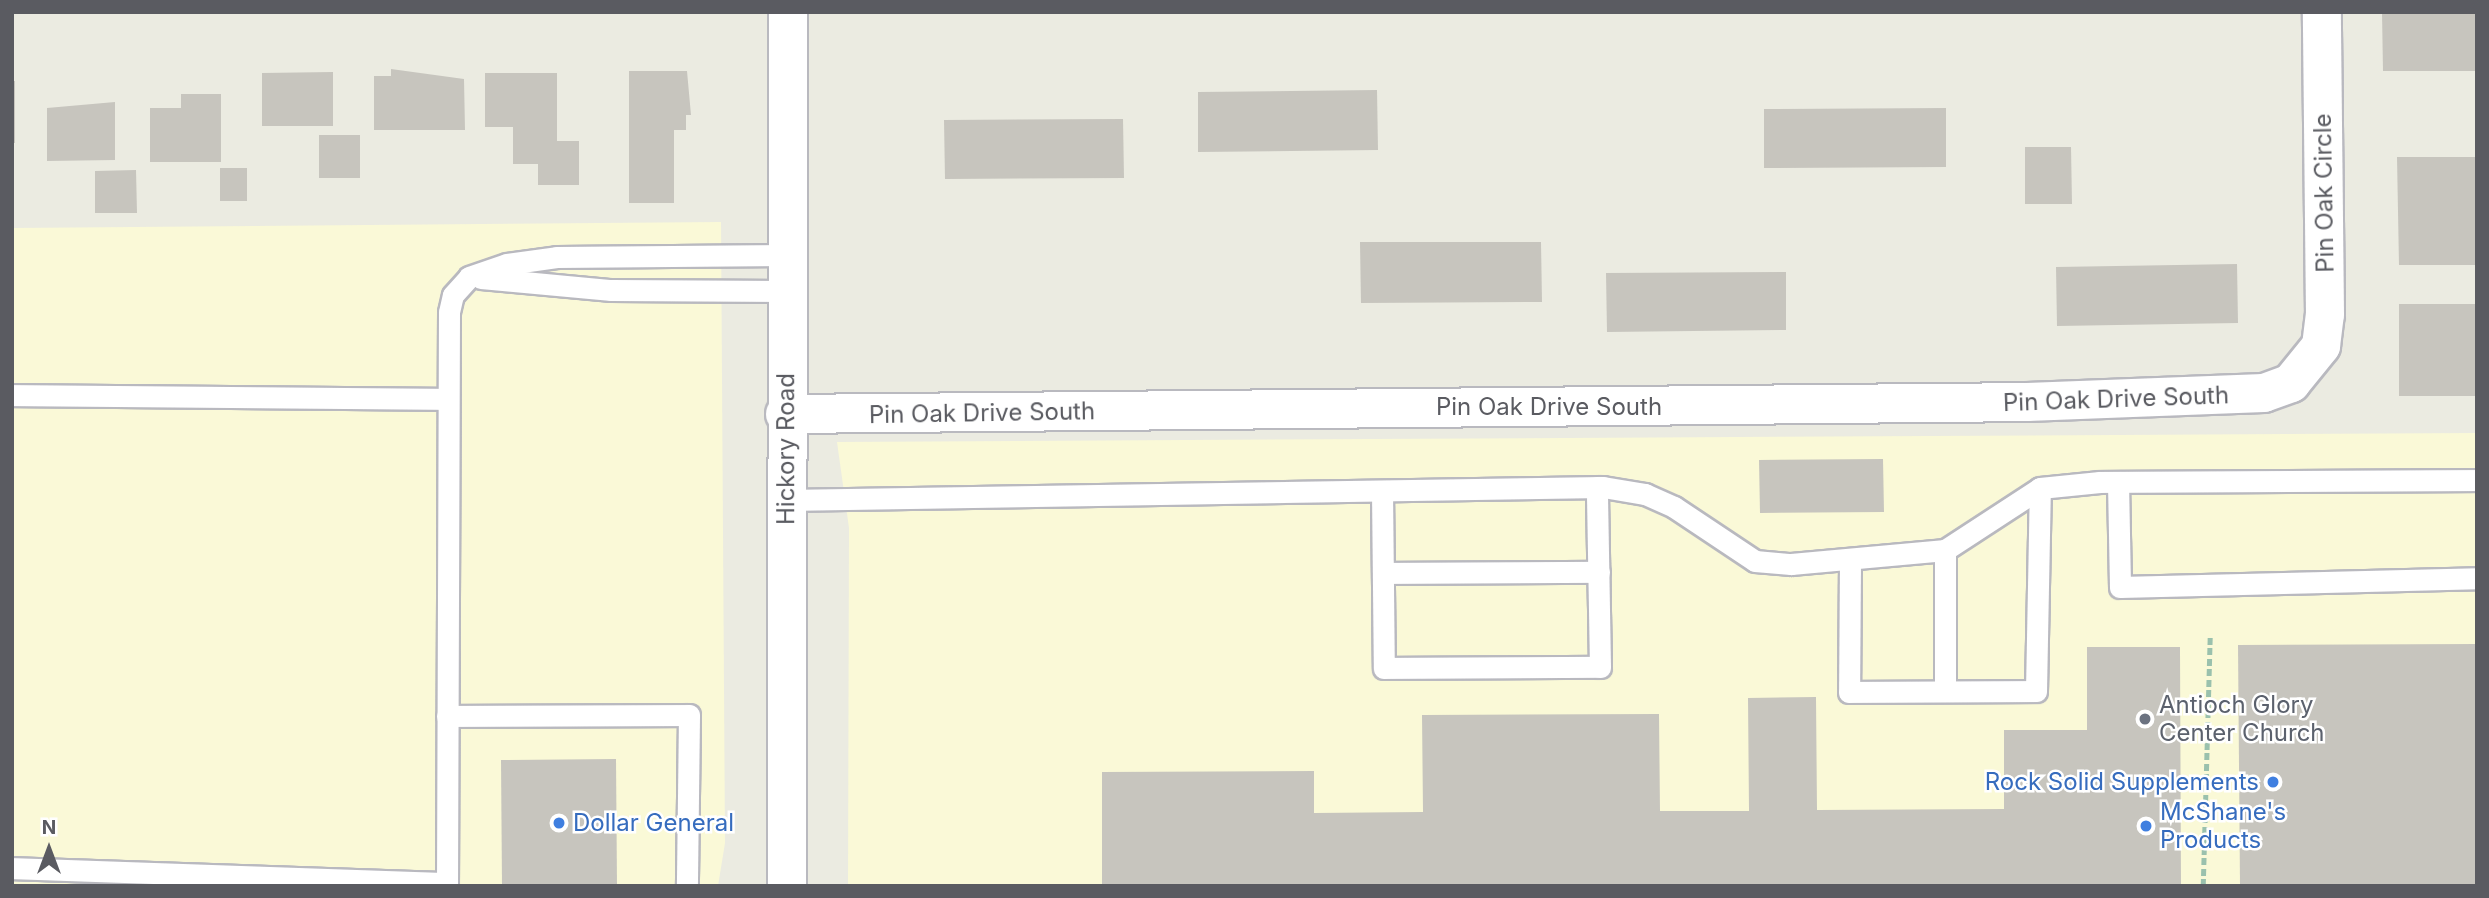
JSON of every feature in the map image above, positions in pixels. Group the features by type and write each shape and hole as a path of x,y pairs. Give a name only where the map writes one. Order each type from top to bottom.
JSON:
{"street":[{"name":"Hickory Road","path":"787,886 785,414 788,12"},
{"name":"Pin Oak Circle","path":"2305,369 2321,346 2325,315 2322,12"},
{"name":"Pin Oak Drive South","path":"785,414 2041,402 2264,393 2291,383 2305,369"}],"lane":[{"path":"12,869 447,884 448,399 449,312 453,295 469,277 507,264 556,257 786,273"},
{"path":"469,277 611,290 786,273"},
{"path":"12,395 448,399"},
{"path":"785,500 1597,487 1644,494 1674,507 1755,561 1850,562 1945,550 2040,488 2118,482 2477,480"},
{"path":"2118,482 2120,587 2477,578"},
{"path":"1382,491 1384,668 1600,667 1597,487"},
{"path":"1850,562 1849,692 2036,691 2040,488"},
{"path":"1945,550 1945,691"},
{"path":"1383,573 1599,572"},
{"path":"447,716 689,715 687,886"}],"path":[{"path":"2203,886 2210,636"}],"shaded area":[{"path":"721,222 725,843 718,886 12,886 12,228"},
{"path":"2477,433 2477,886 848,886 849,528 837,442"}],"building":[{"path":"2382,12 2477,12 2477,71 2383,71"},
{"path":"391,69 464,79 465,130 374,130 374,76 391,76"},
{"path":"629,71 687,71 691,115 686,115 686,130 674,130 674,203 629,203"},
{"path":"333,72 333,126 262,126 262,73"},
{"path":"485,73 557,73 557,141 579,141 579,185 538,185 538,164 513,164 513,127 485,127"},
{"path":"12,81 15,81 15,143 12,143"},
{"path":"1377,90 1378,150 1198,152 1198,92"},
{"path":"181,94 221,94 221,162 150,162 150,108 181,108"},
{"path":"115,102 115,160 47,161 47,108"},
{"path":"1946,108 1946,167 1764,168 1764,109"},
{"path":"1123,119 1124,178 945,179 944,120"},
{"path":"319,135 360,135 360,178 319,178"},
{"path":"2025,147 2071,147 2072,204 2025,204"},
{"path":"2397,157 2477,157 2477,265 2399,265"},
{"path":"220,168 247,168 247,201 220,201"},
{"path":"136,170 137,213 95,213 95,171"},
{"path":"1360,242 1541,242 1542,302 1361,303"},
{"path":"2237,264 2238,323 2057,326 2056,267"},
{"path":"1786,272 1786,330 1607,332 1606,273"},
{"path":"2399,304 2477,304 2477,396 2399,396"},
{"path":"1883,459 1884,512 1760,513 1759,460"},
{"path":"2477,644 2477,886 2240,886 2238,645"},
{"path":"2087,647 2180,647 2181,886 1102,886 1102,772 1314,771 1314,813 1423,812 1422,715 1659,714 1660,811 1749,811 1748,698 1816,697 1817,810 2004,809 2004,730 2087,730"},
{"name":"Dollar General","path":"616,759 617,886 502,886 501,760"}],"place":[{"name":"Antioch Glory Center Church","path":"2145,719"},
{"name":"Rock Solid Supplements","path":"2273,782"},
{"name":"Dollar General","path":"559,823"},
{"name":"McShane's Products","path":"2146,826"}]}
